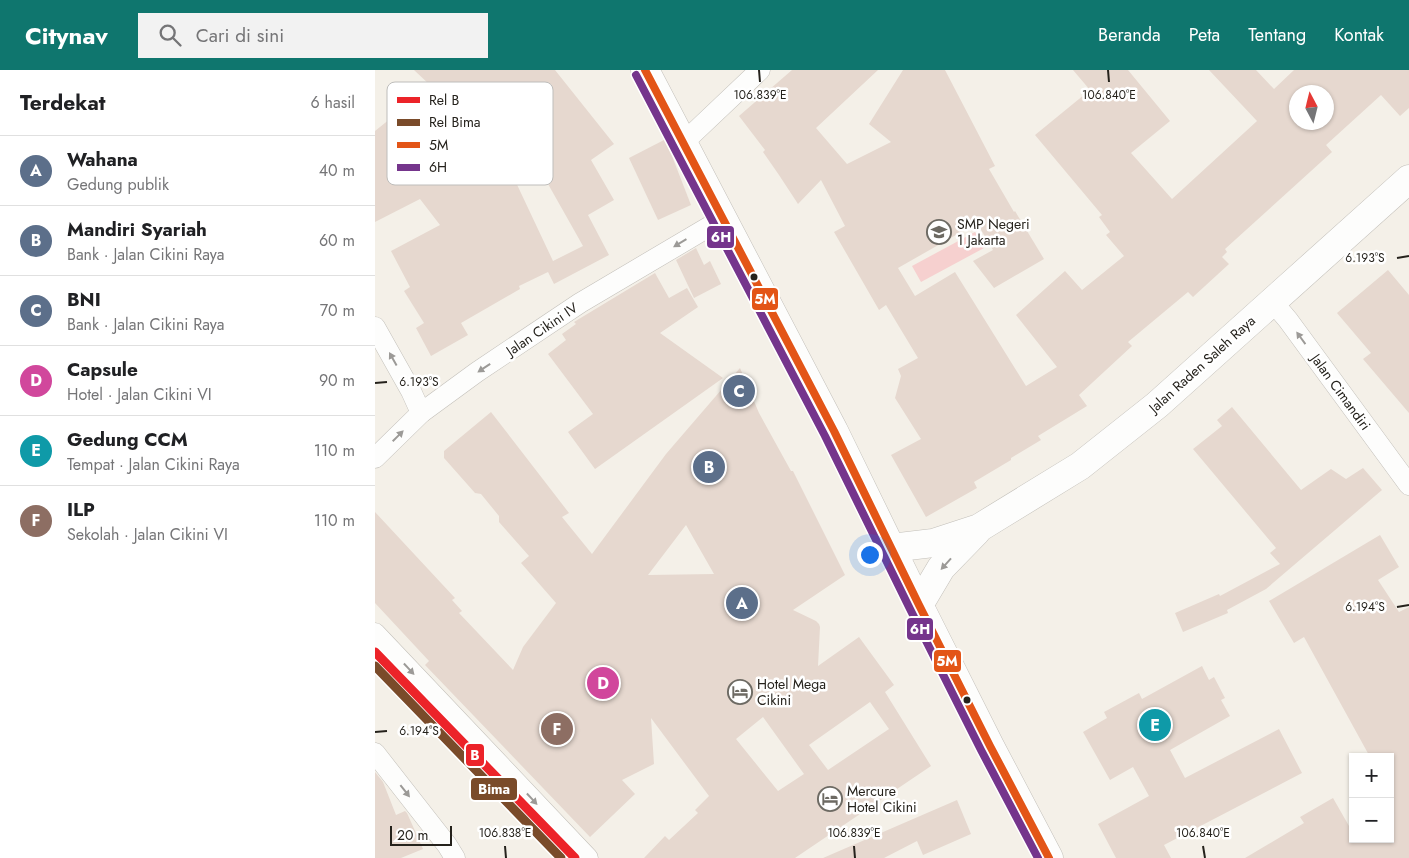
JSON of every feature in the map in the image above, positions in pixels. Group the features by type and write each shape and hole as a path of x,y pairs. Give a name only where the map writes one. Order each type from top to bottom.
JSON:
{"main road":[{"path":"645,70 834,431 919,605 1049,858"},
{"name":"Jalan Raden Saleh Raya","path":"891,548 925,545 979,528 1080,466 1157,405 1409,180"},
{"name":"Jalan Raden Saleh Raya","path":"919,605 941,568 979,528"}],"street":[{"path":"683,143 760,70"},
{"name":"Jalan Cikini IV","path":"375,458 421,413 477,372 580,303 722,219"},
{"name":"Jalan Cimandiri","path":"1272,301 1406,480"},
{"path":"375,327 411,391 421,413"},
{"path":"375,633 588,858"},
{"path":"375,753 447,845 455,858"}],"shaded area":[{"path":"975,232 984,248 921,282 912,266"}],"building":[{"path":"414,70 555,70 614,144 591,160 614,200 588,215 609,255 554,284 548,272 519,286 520,289 461,323 468,335 431,356 416,328 424,323 404,291 410,287 391,251 440,225 420,199 375,222 375,131 387,121 387,185 517,185 553,261 583,246 549,185 553,185 553,82 427,82"},
{"path":"792,70 878,70 816,128 847,164 891,142 869,124 903,70 945,70 995,166 989,169 1044,259 994,288 973,261 993,250 977,223 898,268 915,296 955,272 1026,386 1057,367 1016,315 1065,271 1082,290 1124,256 1106,235 1110,232 1099,217 1102,215 1035,135 1090,90 1073,70 1128,70 1170,121 1131,153 1172,199 1257,121 1209,70 1256,70 1274,89 1294,70 1409,70 1409,108 1400,116 1381,95 1326,145 1332,152 1225,249 1227,252 1222,257 1229,264 1193,297 1188,292 1128,342 1132,346 1079,395 1087,406 1038,436 1041,440 974,482 977,488 926,517 891,455 921,439 895,398 901,376 898,369 918,358 886,305 879,310 834,232 845,226 821,180 798,204 763,152 765,150 739,116"},
{"path":"664,140 691,205 658,220 629,158"},
{"path":"696,248 704,265 710,261 721,284 694,298 676,260"},
{"path":"1388,270 1409,295 1409,413 1363,359 1371,353 1337,313"},
{"path":"655,273 669,298 687,288 698,307 660,333 723,378 595,469 568,432 593,414 548,354 566,340 562,334 576,324 574,322"},
{"path":"740,368 759,413 791,471 793,471 845,575 793,610 819,624 818,666 859,637 894,685 885,692 931,766 795,858 644,858 665,836 669,840 698,813 695,810 709,796 651,718 654,764 622,780 635,794 590,837 425,665 429,661 375,603 375,512 455,598 452,600 462,611 459,613 513,670 523,647 556,603 521,563 529,556 499,522 499,516 481,494 475,493 444,458 444,451 491,412 569,513 562,517 592,554 666,454","holes":["686,525 714,574 648,575","870,702 889,729 828,770 809,745","763,717 804,774 778,791 736,739"]},
{"path":"1232,407 1301,490 1331,469 1346,479 1363,468 1382,490 1266,589 1227,610 1228,613 1183,632 1175,613 1219,594 1220,596 1280,564 1270,553 1276,548 1193,449 1222,426 1217,420"},
{"path":"1380,535 1399,567 1378,580 1399,612 1409,607 1409,858 1245,858 1304,823 1300,817 1333,798 1349,826 1349,843 1394,843 1394,753 1368,753 1304,637 1294,643 1269,601"},
{"path":"1202,666 1209,680 1214,677 1225,698 1221,700 1230,716 1170,750 1185,778 1279,729 1302,773 1164,845 1171,858 1116,858 1098,824 1149,796 1133,767 1110,780 1083,732 1107,718 1104,712 1139,693 1142,699"},
{"path":"375,772 383,782 396,815 405,811 407,813 423,849 401,858 375,858"},
{"path":"957,800 971,834 923,855 917,841 884,858 823,858"}],"rail line":[{"name":"B","path":"375,652 575,858"},
{"name":"Bima","path":"375,666 561,858"}],"transit line":[{"name":"5M","path":"645,70 834,431 919,605 1049,858"},
{"name":"6H","path":"636,75 825,436 981,750 1038,858"}],"place":[{"name":"SMP Negeri 1 Jakarta","path":"939,232"},
{"name":"BNI","path":"739,391"},
{"name":"Mandiri Syariah","path":"709,467"},
{"name":"Wahana","path":"742,603"},
{"name":"Capsule","path":"603,683"},
{"name":"Hotel Mega Cikini","path":"740,692"},
{"name":"Gedung CCM","path":"1155,725"},
{"name":"ILP","path":"557,729"},
{"name":"Mercure Hotel Cikini","path":"830,799"}]}
